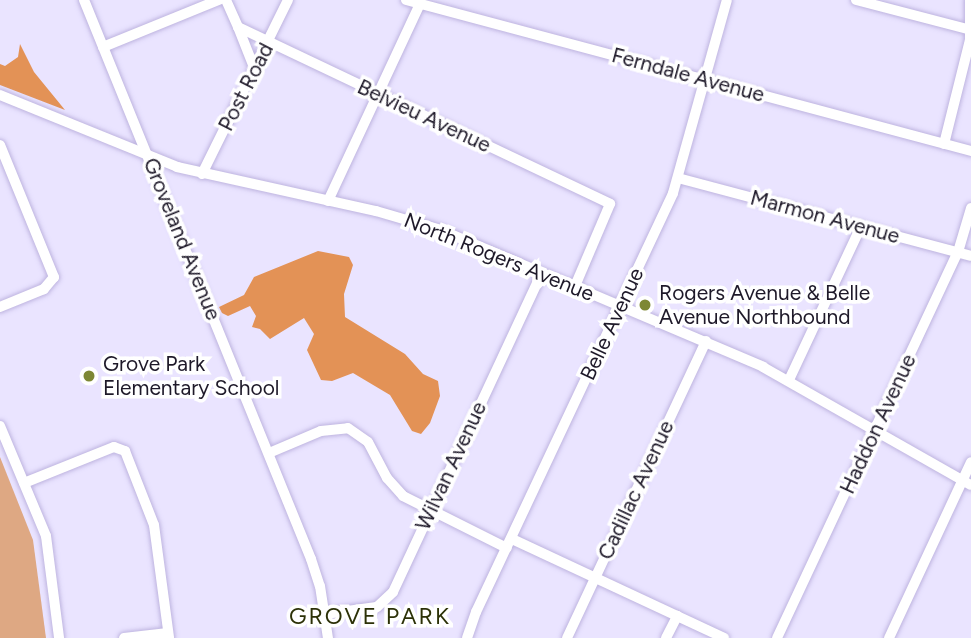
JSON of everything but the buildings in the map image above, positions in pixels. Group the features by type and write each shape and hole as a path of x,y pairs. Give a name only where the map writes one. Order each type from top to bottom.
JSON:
{"street":[{"name":"Groveland Avenue","path":"84,0 317,573 328,638"},
{"path":"103,47 219,0"},
{"path":"226,0 255,70"},
{"name":"Post Road","path":"202,174 270,42 288,0"},
{"name":"Ferndale Avenue","path":"406,0 971,151"},
{"name":"Belle Avenue","path":"467,638 678,178 727,0"},
{"path":"856,0 971,30"},
{"path":"944,144 971,30 970,0"},
{"path":"328,201 421,4"},
{"name":"Belvieu Avenue","path":"238,27 610,204 575,286"},
{"name":"North Rogers Avenue","path":"0,95 148,156 202,174 420,223 706,341 789,380 967,483"},
{"path":"0,145 53,272 54,282 44,289 0,307"},
{"name":"Marmon Avenue","path":"678,178 971,256"},
{"name":"Haddon Avenue","path":"777,638 958,252 971,208"},
{"path":"789,380 861,226"},
{"name":"Wilvan Avenue","path":"325,614 371,609 383,604 393,592 542,273"},
{"name":"Cadillac Avenue","path":"567,638 706,341"},
{"path":"0,426 48,547 59,638"},
{"path":"269,453 321,431 348,428 368,442 394,487 430,512 594,578 724,638"},
{"path":"24,483 114,447 125,451 154,525 168,636 124,638"},
{"path":"889,638 967,483 971,462"},
{"path":"666,638 677,616"}],"shaded area":[{"path":"20,44 34,72 65,110 0,85 0,64 5,66 18,57"},
{"path":"318,251 349,257 353,265 344,294 345,317 405,354 423,374 438,381 440,396 430,423 421,434 412,431 390,395 353,373 332,381 321,380 307,350 314,334 304,318 270,339 260,329 252,327 256,316 250,306 228,316 222,313 219,307 244,295 254,277"},
{"path":"0,457 33,540 46,638 0,638"}],"place":[{"name":"Rogers Avenue & Belle Avenue Northbound","path":"645,305"},
{"name":"Grove Park Elementary School","path":"89,376"}],"district":[{"name":"GROVE PARK","path":"370,616"}]}
